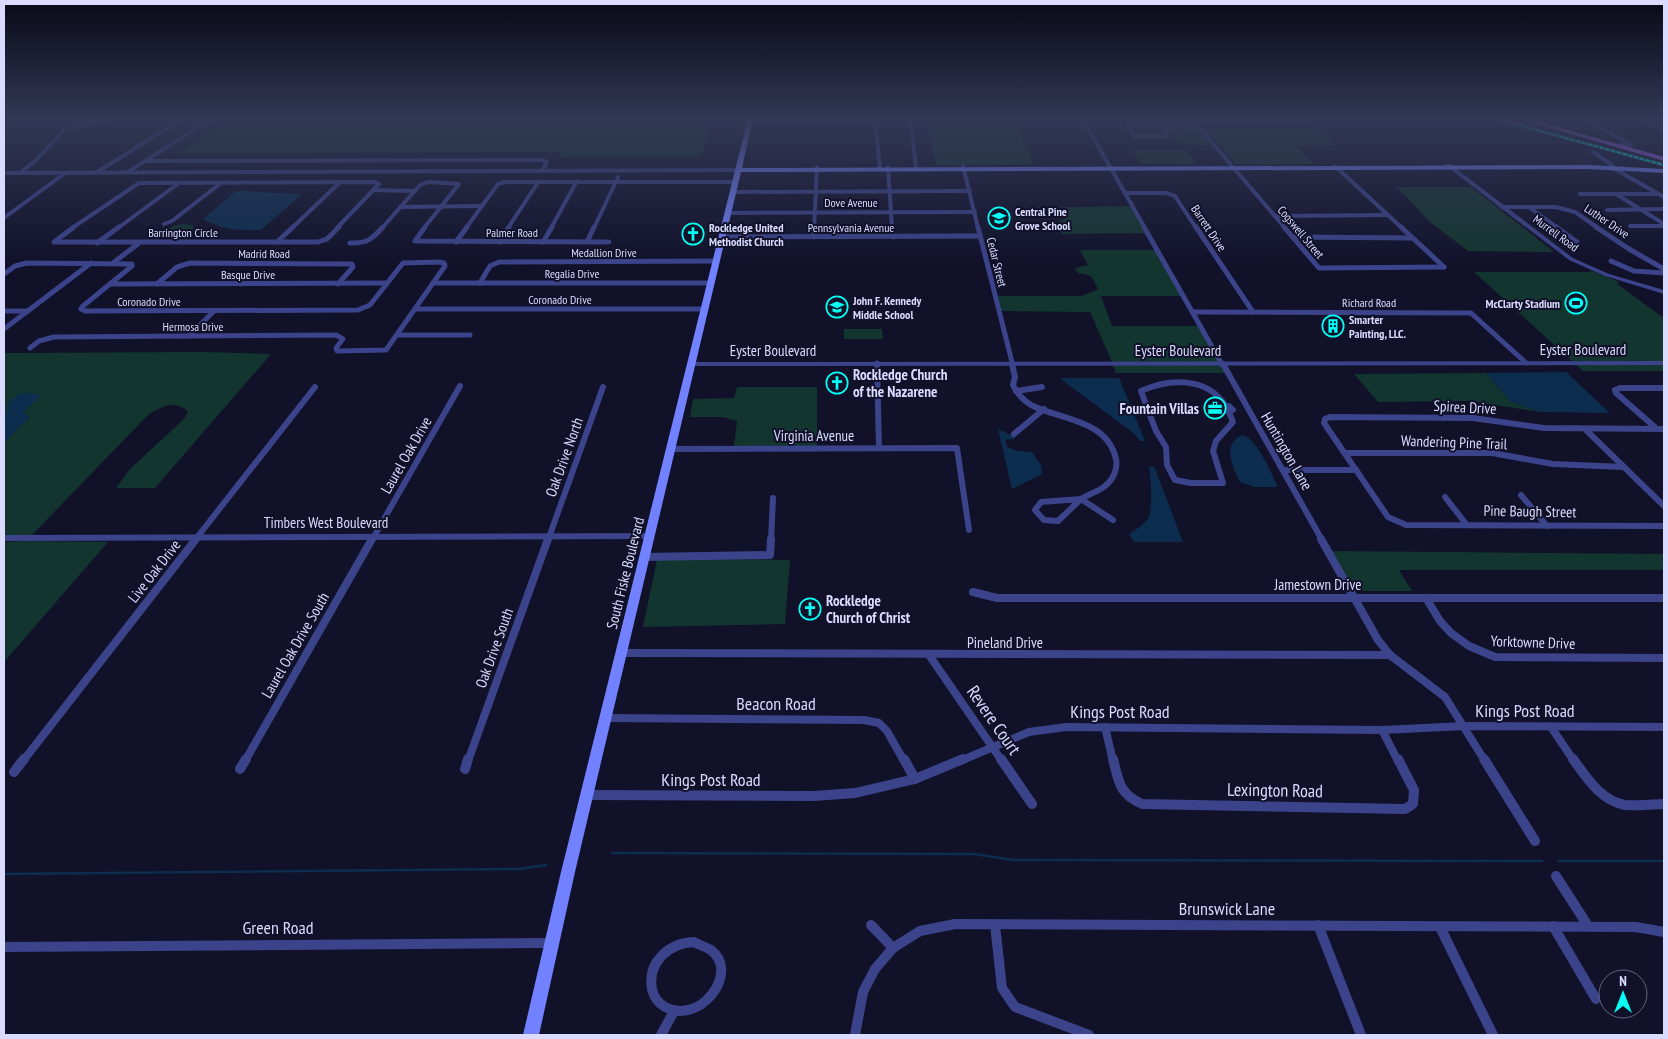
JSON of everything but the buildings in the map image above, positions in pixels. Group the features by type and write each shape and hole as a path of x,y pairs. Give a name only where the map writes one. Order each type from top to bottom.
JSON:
{"main road":[{"path":"888,168 1262,166"},
{"path":"1271,168 1285,166"},
{"path":"1301,168 1308,166"},
{"path":"1323,166 1386,168 1434,166"},
{"path":"1232,167 1370,166"},
{"path":"1386,168 1399,166"},
{"path":"1590,166 1664,170"},
{"path":"739,169 794,167 817,169"},
{"path":"785,170 794,167"},
{"path":"739,169 964,167"},
{"path":"1613,167 1664,170"},
{"name":"South Fiske Boulevard","path":"531,1035 605,718 739,169"}],"street":[{"path":"20,173 28,166"},
{"path":"97,172 106,166"},
{"path":"128,172 136,166"},
{"name":"Murrell Road","path":"1450,166 1559,250 1580,263 1607,275 1664,292"},
{"name":"Cedar Street","path":"964,167 1012,363 1015,376 1013,384 1016,391"},
{"name":"Huntington Lane","path":"1110,167 1378,640 1390,655 1446,698 1535,841"},
{"name":"Cogswell Street","path":"1232,167 1319,268 1444,267 1412,238"},
{"path":"1336,167 1412,238"},
{"path":"1613,167 1657,194"},
{"path":"888,168 893,237"},
{"path":"1621,168 1664,195"},
{"path":"587,242 622,169"},
{"path":"4,173 739,169"},
{"path":"814,237 817,169"},
{"path":"4,218 65,172"},
{"path":"254,182 266,172"},
{"path":"456,242 500,183 539,181 692,181 816,192 970,191"},
{"path":"499,242 539,181"},
{"path":"543,242 577,181"},
{"name":"Barrington Circle","path":"144,182 340,182 380,184 323,240 277,242 54,242 134,185 144,182"},
{"path":"97,243 179,182"},
{"path":"164,224 172,220 221,182"},
{"path":"277,242 340,182"},
{"path":"350,243 371,240 423,183 455,182 460,184 441,207"},
{"path":"374,190 415,191"},
{"name":"Barrett Drive","path":"1126,193 1166,193 1175,196 1253,312"},
{"path":"1580,194 1664,195"},
{"path":"1616,194 1664,225"},
{"path":"400,207 482,206"},
{"name":"Palmer Road","path":"441,207 415,239 416,242 609,242"},
{"name":"Luther Drive","path":"1502,207 1556,207 1575,212 1664,269"},
{"path":"1529,207 1577,242"},
{"path":"1607,210 1664,210"},
{"name":"Dove Avenue","path":"728,213 975,212"},
{"path":"1274,216 1388,215"},
{"path":"1630,226 1664,225"},
{"name":"Pennsylvania Avenue","path":"722,237 980,236"},
{"path":"1293,237 1412,238"},
{"path":"113,263 140,242"},
{"name":"Medallion Drive","path":"480,283 493,264 509,262 716,261"},
{"path":"1611,261 1634,271 1664,273"},
{"path":"4,329 91,263"},
{"name":"Madrid Road","path":"157,284 177,267 190,263 352,264 353,267 338,284"},
{"path":"386,283 403,263 444,263 445,266 398,335"},
{"path":"4,274 20,265 132,264 110,284"},
{"name":"Regalia Drive","path":"433,283 710,282"},
{"name":"Basque Drive","path":"110,284 386,283"},
{"name":"Coronado Drive","path":"110,284 81,309 358,310 366,308 386,283"},
{"name":"Coronado Drive","path":"416,308 704,309"},
{"path":"189,336 214,310"},
{"path":"4,311 28,311"},
{"name":"Richard Road","path":"1193,312 1471,313 1526,363"},
{"path":"398,335 470,335"},
{"name":"Hermosa Drive","path":"30,348 46,338 54,336 189,336 341,337 343,339 336,348 337,351 386,350 398,335"},
{"path":"876,363 879,448"},
{"name":"Eyster Boulevard","path":"691,364 1664,363"},
{"path":"1231,410 1233,422 1212,447 1214,461 1223,482 1191,483 1175,480 1167,465 1166,447 1156,431 1141,391 1154,385 1173,381 1185,381 1218,394 1225,406 1231,410 1248,409"},
{"name":"Laurel Oak Drive","path":"374,536 460,386"},
{"name":"Live Oak Drive","path":"14,772 316,387"},
{"name":"Oak Drive North","path":"549,536 603,387"},
{"path":"1042,387 1016,391 1022,399 1044,409 1076,419 1089,426 1105,438 1112,447 1117,460 1116,472 1106,486 1081,499 1058,521 1041,519 1035,510 1041,502 1081,499 1113,520"},
{"path":"1657,429 1616,393 1615,390 1620,388 1664,388"},
{"path":"1014,434 1044,409"},
{"name":"Spirea Drive","path":"1396,521 1388,517 1324,423 1325,419 1330,417 1473,418 1544,428 1586,430 1664,429"},
{"path":"1586,430 1664,506"},
{"name":"Virginia Avenue","path":"670,449 957,448 969,530"},
{"name":"Wandering Pine Trail","path":"1345,453 1492,453 1553,464 1623,467"},
{"path":"1283,470 1356,470"},
{"path":"1521,495 1547,526"},
{"path":"1445,497 1466,524"},
{"path":"644,557 770,555 773,498"},
{"name":"Pine Baugh Street","path":"1396,521 1406,525 1664,526"},
{"name":"Laurel Oak Drive South","path":"240,768 374,536"},
{"name":"Oak Drive South","path":"465,769 549,536"},
{"name":"Timbers West Boulevard","path":"4,538 649,536"},
{"name":"Jamestown Drive","path":"973,592 997,598 1664,598"},
{"name":"Yorktowne Drive","path":"1426,598 1445,628 1452,634 1484,654 1495,657 1664,658"},
{"name":"Pineland Drive","path":"621,653 1390,655"},
{"name":"Revere Court","path":"929,655 1032,804"},
{"name":"Beacon Road","path":"605,718 864,720 879,723 887,731 915,779"},
{"name":"Kings Post Road","path":"587,795 814,796 855,793 915,779 1029,732 1066,727 1382,730 1465,726 1664,726"},
{"name":"Lexington Road","path":"1105,727 1120,787 1130,799 1142,804 1405,809 1413,804 1414,790 1382,730"},
{"path":"1551,727 1596,789 1607,799 1620,804 1664,804"},
{"path":"1556,876 1588,926"},
{"name":"Brunswick Lane","path":"855,1035 863,992 875,969 893,948 920,931 955,924 995,926 1588,926 1636,927 1664,932"},
{"path":"871,925 893,948"},
{"path":"1318,925 1361,1035"},
{"path":"995,926 1002,988 1015,1007 1089,1035"},
{"path":"1553,926 1596,999"},
{"path":"1440,927 1493,1035"},
{"path":"694,942 704,945 713,951 720,966 720,984 716,995 707,1005 697,1011 685,1014 673,1013 663,1008 656,1000 652,983 655,965 662,955 677,945 694,942"},
{"name":"Green Road","path":"4,947 552,943"},
{"path":"661,1035 673,1013"}],"green space":[{"path":"1397,187 1471,187 1554,252 1468,251 1430,222"},
{"path":"1131,206 1146,233 1062,234 1055,224 1066,218 1058,214 1032,208"},
{"path":"184,224 193,225 193,229 182,236 159,237 166,229"},
{"path":"1080,250 1156,250 1181,296 1101,296 1112,326 1198,326 1219,362 1112,362 1090,312 1001,311 998,296 1082,296 1098,289 1091,276 1078,273 1075,268 1088,265"},
{"name":"McClarty Stadium","path":"1590,270 1619,282 1617,284 1664,318 1664,361 1573,362 1474,272 1590,272"},
{"path":"844,329 882,329 883,339 844,339"},
{"path":"202,352 271,354 155,488 116,488 130,469 185,418 188,411 178,406 168,405 149,414 31,536 4,536 4,442 30,417 23,412 4,414 4,353"},
{"path":"1575,364 1664,365 1664,371 1583,371"},
{"path":"1113,365 1220,365 1225,373 1116,373"},
{"path":"1486,373 1510,401 1540,412 1470,401 1378,402 1354,374"},
{"path":"737,387 817,387 817,446 734,446 737,421 722,417 690,417 693,399 734,398"},
{"path":"4,542 108,542 4,662"},
{"path":"1332,551 1664,554 1664,570 1399,570 1412,591 1354,591"},
{"path":"657,560 790,560 785,624 643,627"}],"water":[{"path":"246,190 252,192 302,194 261,230 231,229 218,226 203,219 235,192"},
{"path":"1566,372 1610,413 1540,412 1510,401 1486,373"},
{"path":"1119,378 1145,441 1140,441 1132,432 1061,379"},
{"path":"20,394 41,395 23,412 30,417 4,442 4,414 14,398"},
{"path":"998,429 1015,437 1014,439 1005,440 1007,447 1018,451 1032,452 1041,465 1042,474 1012,489"},
{"path":"1242,435 1248,437 1258,448 1277,485 1276,487 1255,487 1240,482 1234,470 1230,450 1236,439"},
{"path":"1154,466 1183,542 1134,542 1129,534 1148,519 1150,515 1151,486 1149,467"}],"waterway":[{"path":"715,228 717,220"},
{"path":"612,853 974,854 1013,860 1542,861"},
{"path":"1559,861 1664,861"},
{"path":"4,874 520,869 546,865"}],"place":[{"name":"Central Pine Grove School","path":"999,218"},
{"name":"Rockledge United Methodist Church","path":"693,234"},
{"name":"McClarty Stadium","path":"1576,303"},
{"name":"John F. Kennedy Middle School","path":"837,307"},
{"name":"Smarter Painting, LLC.","path":"1333,326"},
{"name":"Rockledge Church of the Nazarene","path":"837,383"},
{"name":"Fountain Villas","path":"1215,408"},
{"name":"Rockledge Church of Christ","path":"810,609"}]}
